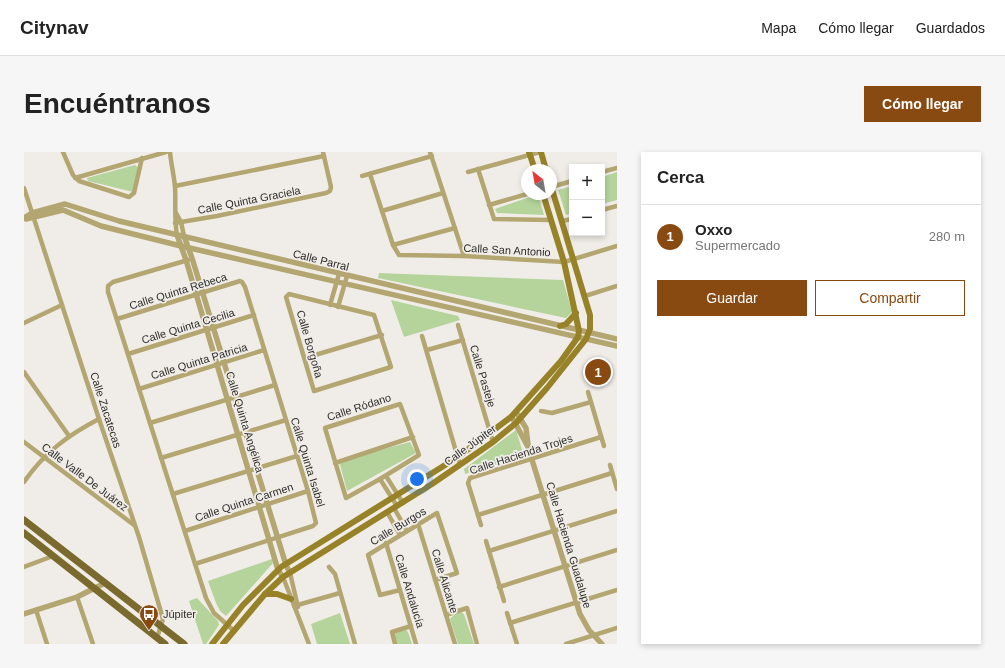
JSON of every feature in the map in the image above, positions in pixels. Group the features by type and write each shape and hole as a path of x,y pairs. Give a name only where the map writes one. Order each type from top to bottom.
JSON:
{"main road":[{"path":"541,152 544,164"},
{"path":"530,153 533,164"},
{"path":"545,200 564,262 576,313 578,334"},
{"name":"Calle Júpiter","path":"222,644 266,594 283,578 460,465 493,442 516,423 547,388 586,339 589,333 590,315 555,200"},
{"path":"560,326 566,324 576,313"},
{"name":"Calle Júpiter","path":"212,644 243,605 278,570 458,457 491,434 514,414 551,373 578,334"},
{"path":"24,520 184,644"},
{"path":"24,533 165,644"},
{"path":"266,594 277,594 291,600"}],"street":[{"path":"63,152 75,178 129,197 134,193 142,158"},
{"path":"75,178 166,152"},
{"path":"170,152 175,186 175,222 177,235"},
{"path":"468,172 530,153 541,152"},
{"path":"175,186 323,154"},
{"name":"Calle Quinta Graciela","path":"175,222 217,216 326,193 330,191 331,187 323,154"},
{"path":"362,176 431,154 464,256"},
{"path":"605,171 617,168"},
{"path":"478,169 492,216 495,219 551,220"},
{"path":"370,174 393,245 455,228"},
{"path":"557,185 569,182"},
{"name":"Calle Zacatecas","path":"24,188 99,420 136,526 162,616 162,627"},
{"path":"382,211 443,193"},
{"path":"489,205 521,196"},
{"name":"Calle Parral","path":"33,216 65,204 119,222 184,236 560,326 586,339 617,346"},
{"path":"605,209 617,206"},
{"name":"Calle Parral","path":"24,218 63,210 102,226 344,284 578,334 589,333 617,339"},
{"path":"176,213 181,222 184,236"},
{"path":"562,221 569,220"},
{"name":"Calle Quinta Angélica","path":"177,235 239,434 278,570 283,578 291,600 296,605"},
{"name":"Calle Quinta Angélica","path":"184,236 214,327 286,565 290,573 298,613 309,644"},
{"name":"Calle San Antonio","path":"393,245 399,255 464,256 564,262 617,246"},
{"path":"192,258 112,282 108,288 161,458 210,606 214,613 233,630"},
{"path":"330,305 339,274"},
{"path":"338,307 347,276"},
{"name":"Calle Quinta Rebeca","path":"117,319 240,281 244,284"},
{"name":"Calle Quinta Isabel","path":"195,564 315,524 316,519 244,284"},
{"path":"585,296 617,286"},
{"name":"Calle Borgoña","path":"289,294 338,307 374,315 391,365 390,369 314,391 286,296 289,294"},
{"path":"24,323 62,305"},
{"name":"Calle Quinta Cecilia","path":"128,354 254,315"},
{"name":"Calle Pasteje","path":"458,325 493,442"},
{"path":"305,358 382,335"},
{"path":"422,336 460,465"},
{"path":"427,350 463,340"},
{"name":"Calle Quinta Patricia","path":"139,389 264,350"},
{"path":"24,372 69,436"},
{"path":"150,423 275,384"},
{"path":"588,392 604,446"},
{"path":"541,411 552,413 591,402"},
{"name":"Calle Ródano","path":"400,404 419,455 386,476 346,498 335,463 325,428 400,404"},
{"name":"Calle Hacienda Guadalupe","path":"514,414 521,418 528,434 528,447"},
{"name":"Calle Hacienda Guadalupe","path":"514,414 516,423 528,447 532,459 576,603 584,622 602,644"},
{"path":"24,482 44,457 69,436 99,420"},
{"path":"161,458 286,420"},
{"path":"335,463 413,437"},
{"name":"Calle Hacienda Trojes","path":"481,525 468,483 470,478 601,437"},
{"name":"Calle Valle De Juárez","path":"24,442 136,526"},
{"path":"173,494 297,456"},
{"path":"610,465 617,489"},
{"path":"478,515 612,474"},
{"path":"386,476 394,496 395,507 407,531"},
{"path":"380,479 394,496 403,502"},
{"name":"Calle Quinta Carmen","path":"185,531 308,491"},
{"path":"489,551 617,511"},
{"path":"387,512 400,535"},
{"name":"Calle Burgos","path":"400,590 380,595 368,555 437,513 457,573 435,580"},
{"name":"Calle Alicante","path":"418,524 455,644"},
{"path":"486,541 504,601"},
{"name":"Calle Andalucía","path":"386,543 416,644"},
{"path":"500,587 617,550"},
{"path":"24,567 53,556"},
{"path":"329,567 335,574 356,644"},
{"path":"24,614 77,597 105,583"},
{"path":"510,624 617,590"},
{"path":"296,605 340,593"},
{"path":"77,597 93,644"},
{"path":"446,615 467,608 477,644"},
{"path":"36,610 47,644"},
{"path":"507,613 517,644"},
{"path":"395,644 392,632 411,626"},
{"path":"157,638 162,627"},
{"path":"566,644 617,628"}],"green space":[{"path":"135,165 138,167 133,192 88,181 87,178"},
{"path":"617,172 617,200 605,203 605,200 605,176"},
{"path":"569,187 569,214 566,215 558,190"},
{"path":"521,200 540,200 544,215 497,213 495,209"},
{"path":"379,273 563,280 572,312 566,318 378,278"},
{"path":"391,300 458,316 460,320 404,337"},
{"path":"516,430 524,456 465,474 464,469"},
{"path":"410,442 416,453 347,491 339,461"},
{"path":"272,559 273,563 226,616 220,611 208,581"},
{"path":"197,598 218,621 219,625 206,644 203,644 189,601"},
{"path":"461,612 464,614 474,644 458,644 450,619 454,615"},
{"path":"340,613 350,644 317,644 311,624"},
{"path":"405,629 408,632 412,644 397,644 394,634"}],"place":[{"name":"Oxxo","path":"598,372"},
{"name":"Júpiter","path":"149,631"}]}
